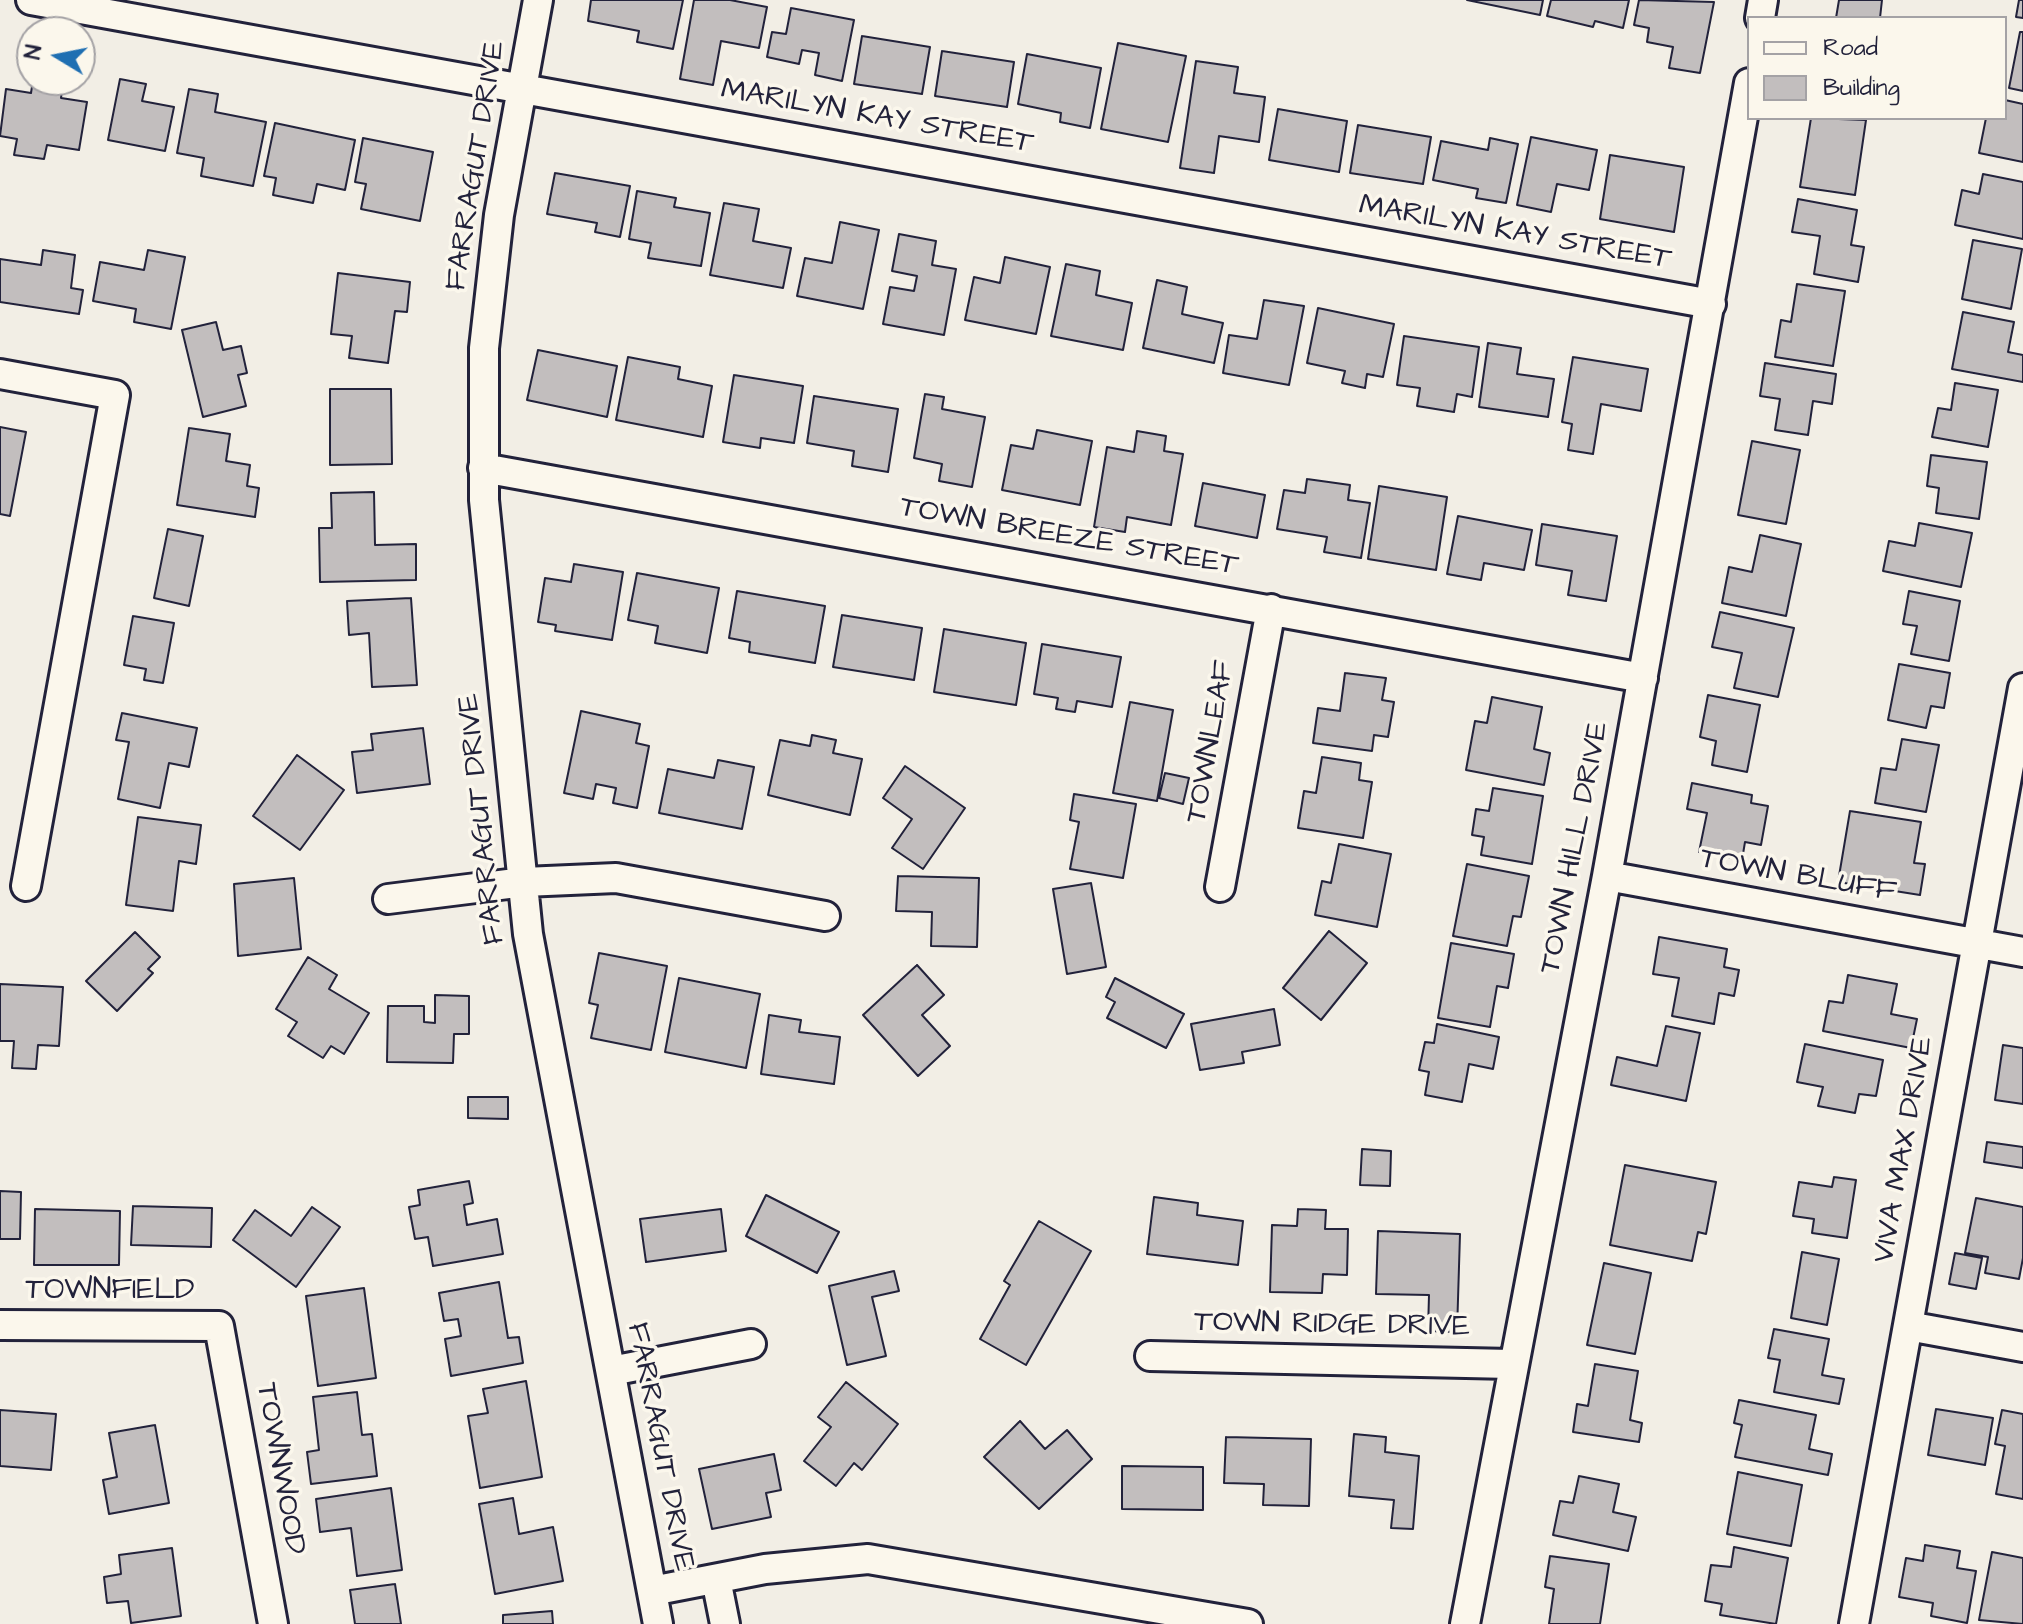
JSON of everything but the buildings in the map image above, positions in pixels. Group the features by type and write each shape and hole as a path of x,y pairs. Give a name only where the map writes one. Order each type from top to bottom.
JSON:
{"street":[{"name":"MARILYN KAY STREET","path":"31,0 1711,304"},
{"name":"FARRAGUT DRIVE","path":"538,0 499,215 484,348 483,468 524,882 541,1014 658,1624"},
{"name":"TOWN HILL DRIVE","path":"1465,1624 1511,1364 1607,876 1747,95"},
{"path":"0,374 115,395 26,886"},
{"name":"TOWN BREEZE STREET","path":"483,468 1643,678"},
{"name":"TOWNLEAF","path":"1220,887 1271,609"},
{"name":"VIVA MAX DRIVE","path":"1854,1624 2023,688"},
{"name":"TOWN BLUFF","path":"1607,876 2023,952"},
{"path":"388,899 524,882 616,878 825,916"},
{"name":"TOWNFIELD","path":"0,1325 219,1326"},
{"name":"TOWNWOOD","path":"219,1326 273,1624"},
{"path":"1908,1326 2023,1347"},
{"path":"611,1371 751,1344"},
{"name":"TOWN RIDGE DRIVE","path":"1150,1356 1511,1364"},
{"path":"652,1591 765,1569 868,1559 1248,1624"},
{"path":"716,1579 725,1624"}]}
